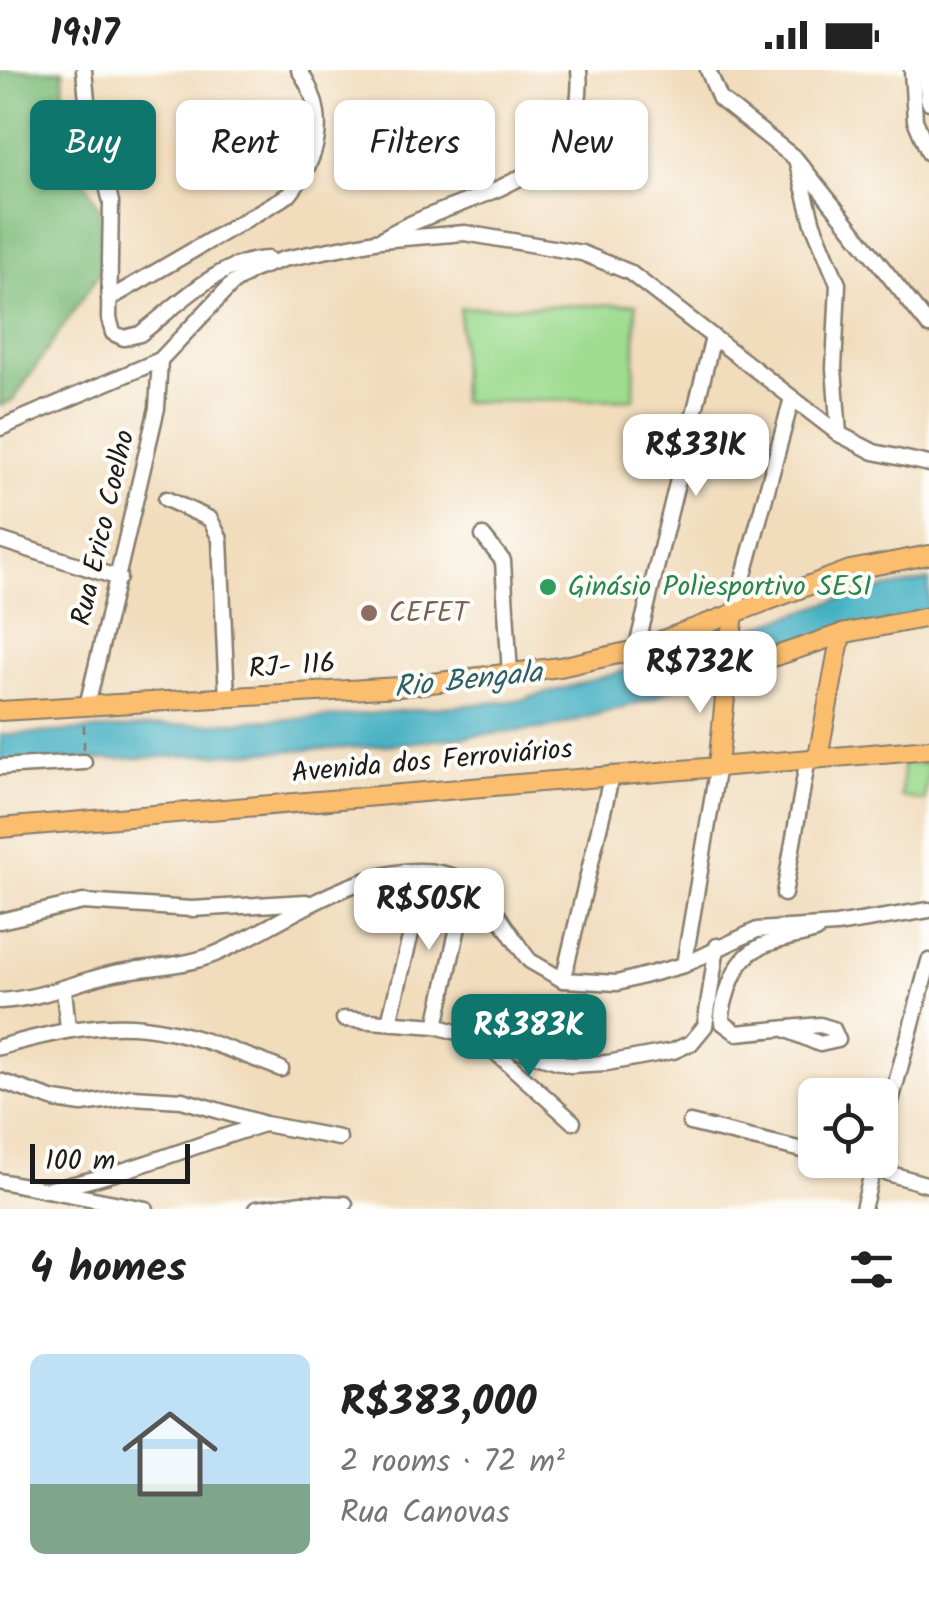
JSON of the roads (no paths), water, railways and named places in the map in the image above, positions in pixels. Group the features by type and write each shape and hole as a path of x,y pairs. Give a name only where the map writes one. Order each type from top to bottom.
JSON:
{"main road":[{"name":"RJ- 116","path":"0,711 86,713 510,675 636,650 733,618 850,570 929,555"},
{"path":"729,670 842,634 929,617"},
{"path":"718,765 733,618"},
{"path":"813,758 842,634"},
{"name":"Avenida dos Ferroviários","path":"0,828 929,749"}],"street":[{"path":"84,70 88,110 111,202 113,332 124,338 140,334 224,271 244,261 284,259 380,240 465,233 582,253 629,272 839,434 874,452 929,464"},
{"path":"110,299 290,194 310,168 320,134 315,93 299,70"},
{"path":"380,240 422,217 525,178 550,158 572,129 582,95 579,70"},
{"path":"708,70 720,99 796,158 929,326"},
{"path":"912,70 915,120 929,153"},
{"path":"925,70 929,102"},
{"path":"796,158 813,224 838,284 834,368 839,434"},
{"path":"0,428 160,360 232,284 253,270 284,259"},
{"path":"636,650 713,337"},
{"name":"Rua Erico Coelho","path":"86,713 157,408 160,360"},
{"path":"733,618 792,398"},
{"path":"166,499 210,520 220,540 227,698"},
{"path":"483,536 503,561 510,675"},
{"path":"0,540 119,578"},
{"path":"784,894 813,758"},
{"path":"0,766 84,760"},
{"path":"684,965 718,765"},
{"path":"563,980 612,774"},
{"path":"390,1022 426,873"},
{"path":"0,1001 64,990 114,973 191,962 359,883 426,873 468,882 530,962 563,980 618,983 684,965 756,930 836,925 929,910"},
{"path":"436,1026 468,882"},
{"path":"0,921 83,902 192,909 314,901"},
{"path":"787,1030 750,1033 727,1029 721,1011 736,966 756,948 836,925"},
{"path":"344,1019 436,1026 488,1045 570,1065 607,1063 673,1050 700,1036 717,946"},
{"path":"897,1078 929,961"},
{"path":"64,990 68,1028"},
{"path":"0,1047 68,1028 160,1026 281,1070"},
{"path":"488,1045 573,1122"},
{"path":"0,1080 55,1100 82,1104 157,1096 339,1138"},
{"path":"690,1122 798,1149"},
{"path":"44,1190 120,1174 194,1143 265,1124"},
{"path":"898,1173 929,1185"},
{"path":"863,1209 871,1178"},
{"path":"0,1180 146,1209"},
{"path":"256,1209 302,1203 345,1204"}],"water":[{"path":"929,580 929,611 767,655 686,681 652,699 549,728 367,747 0,765 0,735 343,716 521,700 639,667 857,593"}],"place":[{"name":"Ginásio Poliesportivo SESI","path":"548,587"},
{"name":"CEFET","path":"369,613"}],"water label":[{"name":"Rio Bengala","path":"468,681"}]}
